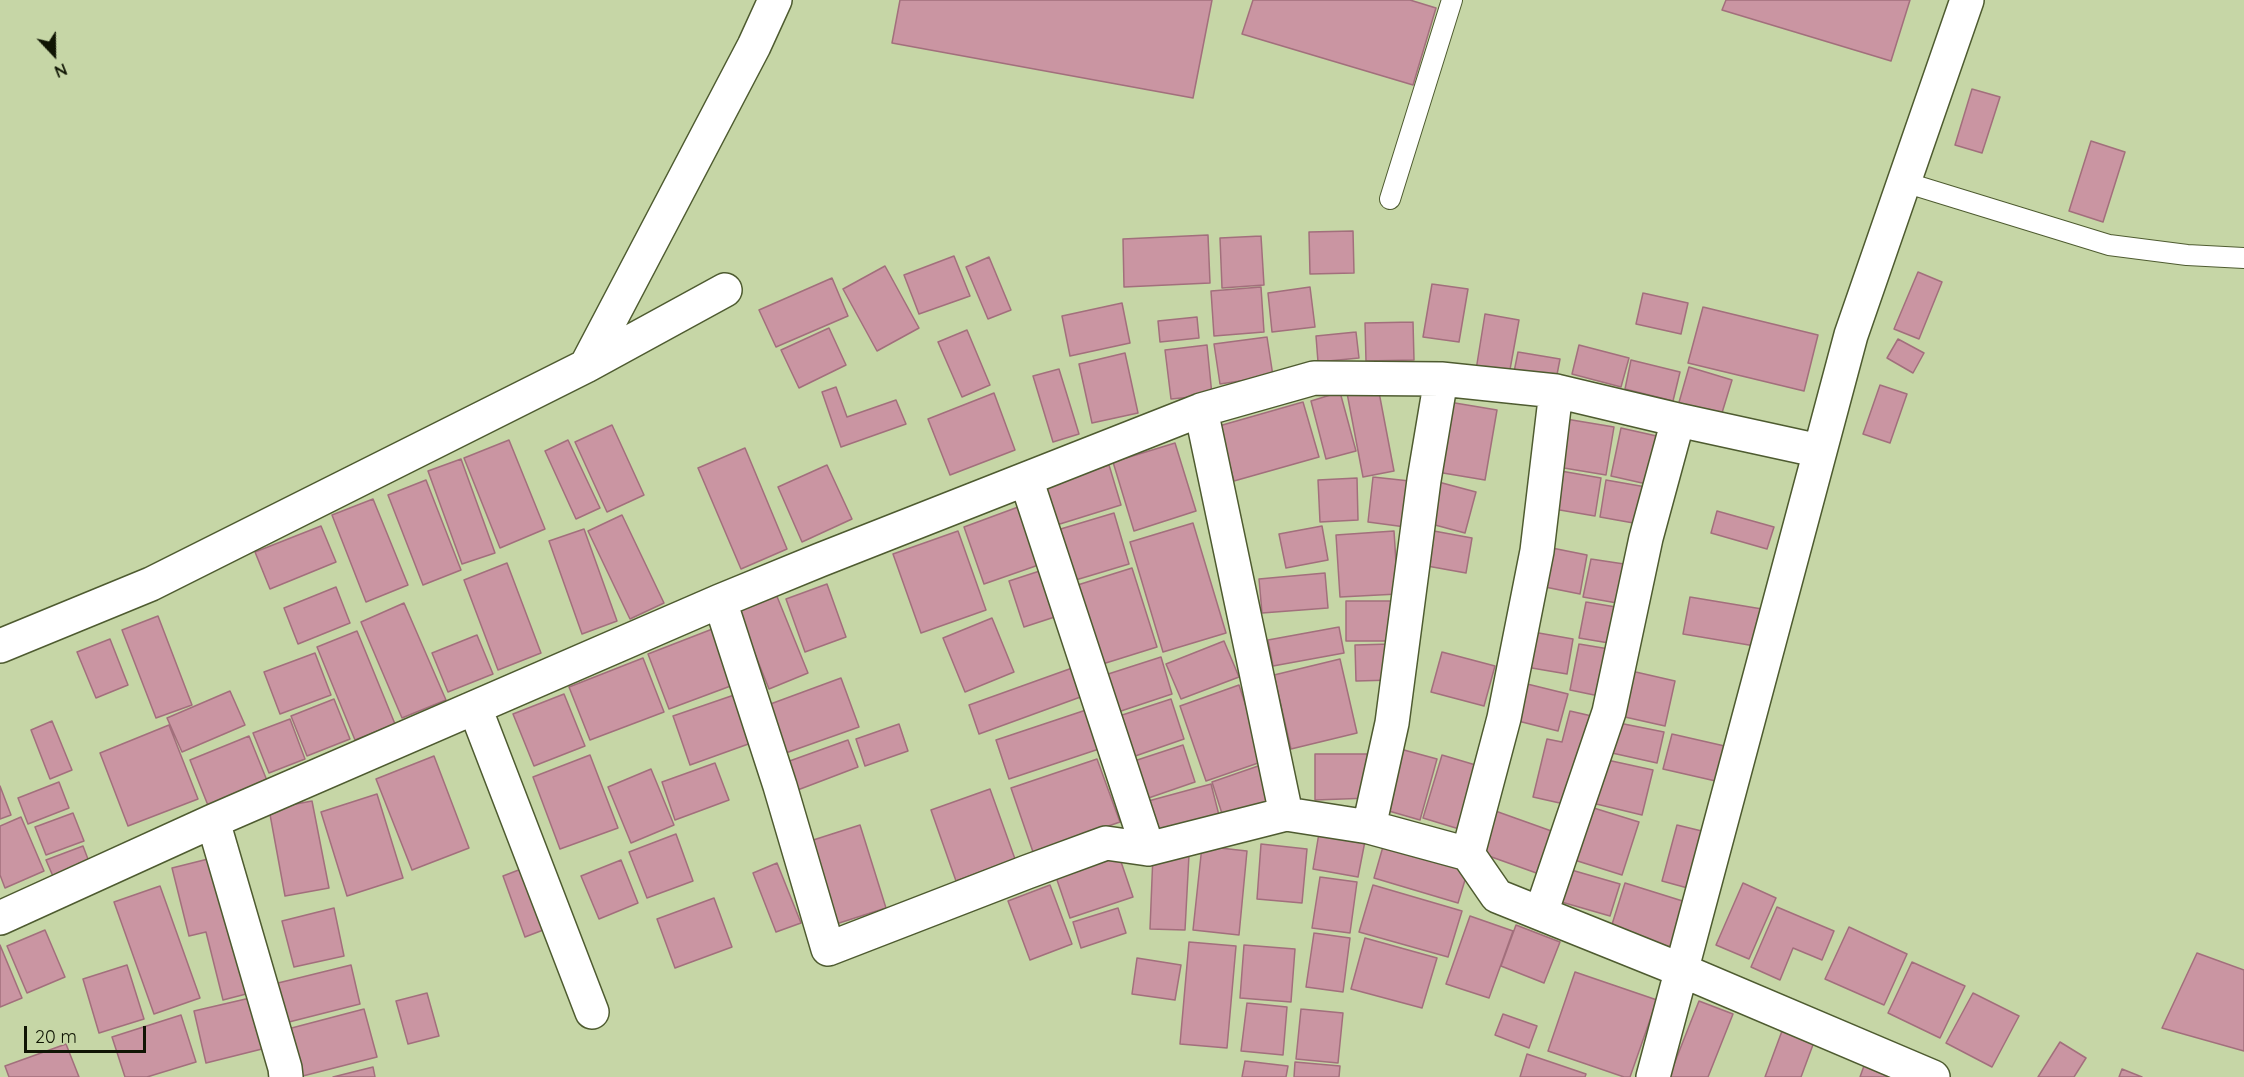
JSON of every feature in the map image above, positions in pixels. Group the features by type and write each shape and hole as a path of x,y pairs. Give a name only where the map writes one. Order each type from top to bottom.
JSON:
{"street":[{"path":"586,366 754,46 775,0"},
{"path":"1653,1077 1851,335 1966,0"},
{"path":"0,646 151,584 586,366 725,290"},
{"path":"0,918 213,821 720,601 1201,410 1314,378 1441,380 1556,391 1820,450"},
{"path":"1369,827 1392,723 1424,480 1441,380"},
{"path":"1468,855 1504,718 1537,551 1556,391"},
{"path":"1201,410 1286,814"},
{"path":"1541,913 1609,712 1646,538 1678,420"},
{"path":"1026,479 1148,849"},
{"path":"720,601 780,786 828,949 1106,843 1148,849 1286,814 1369,827 1468,855 1497,896 1680,970 1933,1077"},
{"path":"474,708 592,1012"},
{"path":"213,821 286,1077"}],"lane":[{"path":"1390,199 1452,0"},
{"path":"1904,182 2109,245 2187,255 2244,258"}],"building":[{"path":"900,0 1212,0 1193,98 892,43"},
{"path":"1253,0 1410,0 1436,8 1413,85 1242,34"},
{"path":"1726,0 1910,0 1891,61 1722,10"},
{"path":"1972,89 2000,97 1982,153 1955,145"},
{"path":"2091,141 2125,152 2103,222 2069,211"},
{"path":"1353,231 1354,273 1310,274 1309,232"},
{"path":"1208,235 1210,283 1124,287 1123,239"},
{"path":"1261,236 1264,285 1222,288 1220,238"},
{"path":"954,256 970,296 919,314 904,275"},
{"path":"989,257 1011,310 988,319 966,267"},
{"path":"885,266 919,328 877,351 843,289"},
{"path":"1918,272 1942,282 1919,339 1894,329"},
{"path":"832,278 848,316 776,347 759,310"},
{"path":"1432,284 1468,289 1459,342 1423,337"},
{"path":"1261,287 1264,332 1214,336 1211,291"},
{"path":"1310,287 1315,327 1272,332 1268,293"},
{"path":"1643,293 1688,303 1681,334 1636,324"},
{"path":"1122,303 1130,343 1070,356 1062,316"},
{"path":"1703,307 1818,335 1804,391 1688,363"},
{"path":"1485,314 1519,320 1509,375 1476,370"},
{"path":"1197,317 1199,338 1160,342 1158,321"},
{"path":"1413,322 1414,360 1366,361 1365,323"},
{"path":"829,328 846,365 799,388 781,350"},
{"path":"967,330 990,385 962,397 938,342"},
{"path":"1356,332 1359,358 1318,362 1316,336"},
{"path":"1267,337 1273,376 1220,384 1214,344"},
{"path":"1898,339 1924,353 1913,373 1887,358"},
{"path":"1207,345 1212,395 1171,399 1165,350"},
{"path":"1579,345 1629,358 1621,387 1572,374"},
{"path":"1518,352 1560,359 1555,385 1513,377"},
{"path":"1125,353 1138,413 1092,423 1079,364"},
{"path":"1631,360 1680,372 1673,401 1625,389"},
{"path":"1689,367 1732,380 1718,426 1676,413"},
{"path":"1059,369 1079,434 1053,442 1033,376"},
{"path":"1880,385 1907,394 1890,443 1863,434"},
{"path":"836,387 847,417 896,400 906,424 841,447 822,392"},
{"path":"1378,387 1394,471 1363,477 1347,393"},
{"path":"1340,392 1356,451 1326,459 1311,401"},
{"path":"994,393 1015,450 950,475 928,419"},
{"path":"1303,402 1319,457 1234,481 1219,426"},
{"path":"1449,402 1497,410 1485,480 1437,472"},
{"path":"1566,419 1614,427 1606,475 1558,467"},
{"path":"612,425 644,495 607,512 575,442"},
{"path":"1621,428 1661,437 1651,485 1611,476"},
{"path":"509,440 545,529 500,548 464,458"},
{"path":"568,440 600,508 576,519 545,451"},
{"path":"1175,443 1196,511 1134,531 1113,462"},
{"path":"745,448 787,549 741,569 698,468"},
{"path":"461,459 495,553 462,564 428,471"},
{"path":"827,465 852,519 802,542 778,487"},
{"path":"1109,465 1121,505 1047,528 1034,489"},
{"path":"1555,470 1601,478 1595,516 1548,508"},
{"path":"1373,477 1419,482 1413,528 1368,522"},
{"path":"1357,478 1358,520 1320,522 1318,480"},
{"path":"426,480 461,570 423,585 388,495"},
{"path":"1431,480 1476,492 1465,533 1420,521"},
{"path":"1606,480 1646,487 1639,524 1600,517"},
{"path":"373,499 408,585 366,602 332,515"},
{"path":"1029,503 1050,561 984,584 964,527"},
{"path":"1717,511 1774,527 1767,549 1711,533"},
{"path":"1114,513 1129,564 1069,582 1054,531"},
{"path":"622,515 664,603 630,619 588,531"},
{"path":"1193,523 1226,633 1163,652 1130,542"},
{"path":"321,526 336,562 270,589 255,552"},
{"path":"1322,526 1328,560 1286,568 1279,534"},
{"path":"584,529 617,621 582,634 549,541"},
{"path":"1423,529 1472,538 1466,573 1416,564"},
{"path":"958,531 986,610 921,633 893,554"},
{"path":"1394,531 1398,594 1340,597 1336,535"},
{"path":"1552,548 1587,555 1580,594 1545,587"},
{"path":"1591,559 1624,564 1617,603 1583,597"},
{"path":"507,563 541,653 498,670 464,580"},
{"path":"1052,567 1067,613 1024,627 1009,581"},
{"path":"1132,568 1157,647 1093,667 1068,588"},
{"path":"1325,573 1328,608 1262,613 1259,579"},
{"path":"827,584 846,637 805,652 786,599"},
{"path":"336,587 350,623 298,644 284,608"},
{"path":"776,594 808,673 769,689 737,609"},
{"path":"1690,597 1762,609 1755,646 1683,634"},
{"path":"1346,601 1395,601 1396,641 1346,641"},
{"path":"1586,602 1616,607 1609,643 1579,638"},
{"path":"404,603 446,700 402,718 361,622"},
{"path":"158,616 192,705 156,718 122,630"},
{"path":"992,618 1014,672 965,692 943,638"},
{"path":"1339,627 1344,653 1273,666 1268,640"},
{"path":"715,628 736,684 669,709 648,654"},
{"path":"357,631 395,724 355,740 317,647"},
{"path":"1533,632 1573,639 1567,674 1526,667"},
{"path":"477,635 493,674 448,692 432,653"},
{"path":"110,639 128,685 96,698 77,652"},
{"path":"1224,641 1239,677 1181,699 1166,664"},
{"path":"1391,644 1393,680 1356,681 1355,645"},
{"path":"1579,644 1609,649 1599,696 1570,690"},
{"path":"1442,652 1495,666 1484,706 1431,692"},
{"path":"315,653 331,695 280,714 264,672"},
{"path":"1161,657 1172,694 1115,713 1102,676"},
{"path":"643,658 664,712 590,740 569,687"},
{"path":"1340,659 1357,733 1291,749 1274,675"},
{"path":"1075,667 1086,695 979,734 969,705"},
{"path":"1627,670 1675,681 1665,726 1616,715"},
{"path":"841,678 859,727 783,754 765,706"},
{"path":"1519,682 1568,694 1558,731 1510,719"},
{"path":"1239,685 1264,761 1206,781 1180,706"},
{"path":"230,691 245,725 182,752 167,718"},
{"path":"564,694 585,746 534,766 513,714"},
{"path":"737,694 754,742 690,765 673,716"},
{"path":"334,699 350,739 307,756 291,716"},
{"path":"1171,699 1184,739 1121,761 1107,720"},
{"path":"1092,708 1105,747 1009,779 996,740"},
{"path":"1570,711 1596,717 1573,806 1533,797 1547,739 1562,742"},
{"path":"290,719 305,759 269,773 253,733"},
{"path":"52,721 72,770 50,779 31,730"},
{"path":"1609,721 1664,732 1657,763 1603,751"},
{"path":"899,724 908,751 865,766 856,739"},
{"path":"169,725 198,799 128,826 100,753"},
{"path":"1672,734 1729,747 1720,782 1663,769"},
{"path":"249,736 268,783 209,808 190,760"},
{"path":"848,740 858,767 795,791 784,763"},
{"path":"1183,745 1195,782 1134,803 1122,765"},
{"path":"1393,747 1437,759 1420,820 1375,807"},
{"path":"1315,754 1370,754 1370,798 1315,800"},
{"path":"590,755 618,828 560,849 533,777"},
{"path":"1442,755 1489,769 1469,832 1423,818"},
{"path":"434,756 469,848 412,870 376,779"},
{"path":"1598,758 1653,770 1642,815 1588,802"},
{"path":"1097,759 1120,822 1033,852 1011,788"},
{"path":"715,763 729,800 675,820 662,782"},
{"path":"1261,765 1274,803 1224,820 1212,782"},
{"path":"651,769 674,825 631,843 608,787"},
{"path":"59,782 69,808 28,824 18,798"},
{"path":"1211,784 1221,823 1151,841 1141,803"},
{"path":"0,786 11,815 0,819"},
{"path":"990,789 1015,859 956,881 931,810"},
{"path":"377,794 403,878 347,896 321,812"},
{"path":"312,801 329,888 285,896 269,809"},
{"path":"1584,805 1639,822 1622,875 1568,858"},
{"path":"1487,808 1557,833 1542,875 1472,850"},
{"path":"73,813 84,841 46,855 35,827"},
{"path":"21,817 44,871 5,888 0,875 0,826"},
{"path":"860,825 886,908 833,925 807,842"},
{"path":"1677,825 1710,833 1695,890 1662,881"},
{"path":"1320,827 1366,836 1358,877 1313,869"},
{"path":"676,834 693,881 647,898 629,852"},
{"path":"1384,843 1469,867 1458,903 1374,878"},
{"path":"1261,844 1307,849 1302,903 1257,899"},
{"path":"83,846 91,867 55,881 46,860"},
{"path":"1202,846 1247,851 1239,935 1193,930"},
{"path":"1118,853 1133,897 1070,918 1055,874"},
{"path":"1153,854 1189,855 1185,930 1150,929"},
{"path":"216,857 250,993 223,1000 206,932 189,936 172,868"},
{"path":"621,860 638,903 599,919 581,876"},
{"path":"777,863 801,923 776,932 753,873"},
{"path":"529,866 551,927 525,937 503,876"},
{"path":"1561,867 1620,884 1610,916 1551,899"},
{"path":"1320,877 1357,882 1350,933 1312,928"},
{"path":"1625,883 1689,903 1673,954 1609,934"},
{"path":"1743,883 1776,898 1749,959 1716,945"},
{"path":"1050,885 1072,944 1030,960 1008,901"},
{"path":"1373,885 1462,911 1448,957 1359,932"},
{"path":"160,886 200,998 154,1014 114,902"},
{"path":"714,898 732,947 675,968 657,919"},
{"path":"1777,907 1834,931 1822,960 1793,948 1780,980 1751,967"},
{"path":"334,908 344,956 294,967 282,921"},
{"path":"1118,908 1126,933 1081,948 1073,922"},
{"path":"1470,916 1513,931 1489,998 1446,984"},
{"path":"1516,925 1560,942 1544,983 1501,966"},
{"path":"1849,927 1907,954 1884,1005 1825,979"},
{"path":"45,930 65,977 27,993 7,946"},
{"path":"1314,933 1350,938 1343,992 1306,987"},
{"path":"1365,938 1437,958 1422,1008 1351,989"},
{"path":"1189,942 1236,946 1227,1048 1180,1044"},
{"path":"0,945 22,998 0,1007"},
{"path":"1244,945 1295,949 1291,1002 1240,998"},
{"path":"2197,953 2244,970 2244,1051 2162,1028"},
{"path":"1137,958 1181,965 1175,1000 1132,994"},
{"path":"1912,962 1965,986 1940,1038 1888,1013"},
{"path":"127,965 144,1019 99,1033 83,979"},
{"path":"351,965 360,1004 285,1023 274,984"},
{"path":"1575,972 1657,1000 1630,1077 1624,1077 1548,1051"},
{"path":"427,993 439,1036 408,1044 396,1001"},
{"path":"1973,993 2019,1016 1992,1067 1946,1043"},
{"path":"250,998 262,1049 206,1063 194,1011"},
{"path":"1699,1001 1733,1014 1708,1077 1669,1077"},
{"path":"1247,1003 1287,1007 1283,1055 1241,1051"},
{"path":"364,1009 377,1057 299,1077 284,1030"},
{"path":"1301,1009 1343,1013 1338,1063 1296,1059"},
{"path":"1503,1014 1537,1026 1529,1048 1495,1035"},
{"path":"181,1015 196,1062 147,1077 125,1077 112,1037"},
{"path":"1782,1031 1814,1042 1801,1077 1765,1077"},
{"path":"2060,1042 2086,1058 2074,1077 2038,1077"},
{"path":"66,1044 79,1077 9,1077 5,1066"},
{"path":"1527,1054 1586,1074 1585,1077 1520,1077"},
{"path":"1245,1061 1288,1066 1286,1077 1242,1077"},
{"path":"1295,1062 1340,1066 1339,1077 1294,1077"},
{"path":"1865,1063 1906,1077 1860,1077"},
{"path":"373,1067 375,1077 333,1077"},
{"path":"2122,1069 2142,1077 2119,1077"}]}
